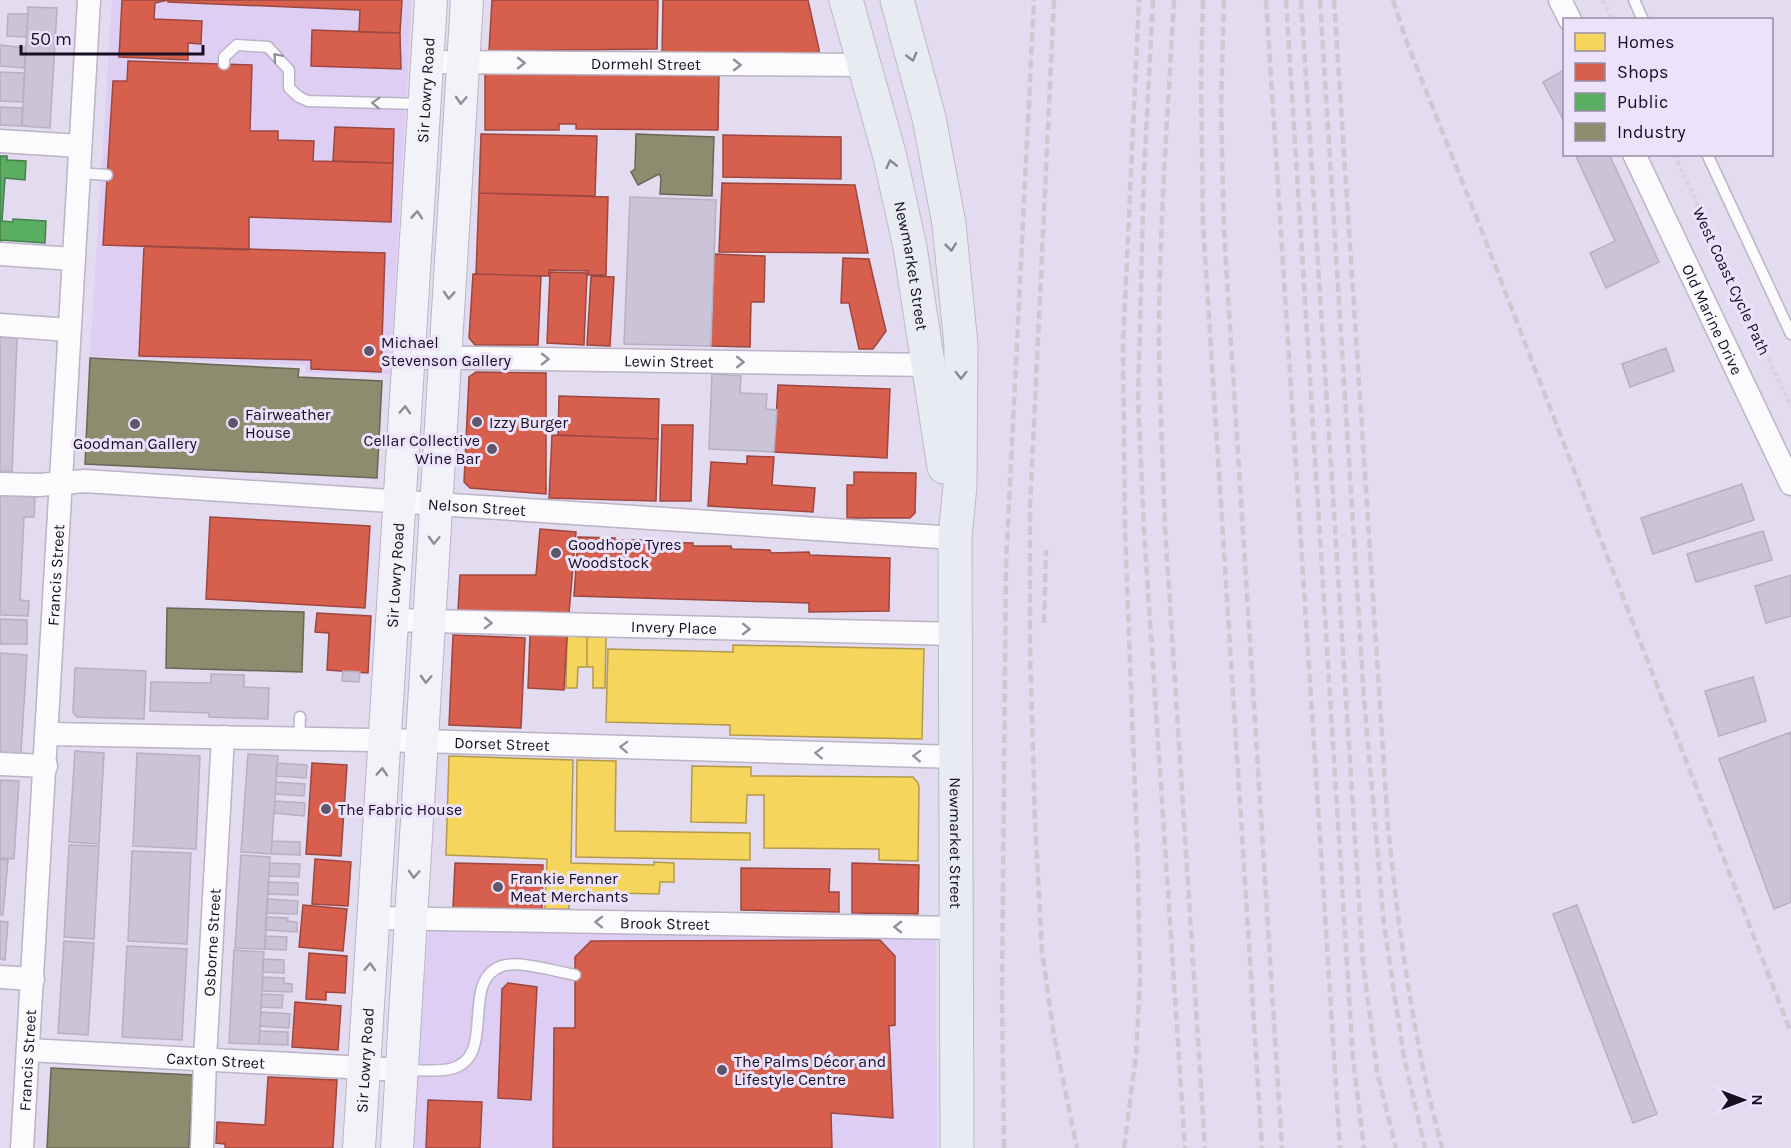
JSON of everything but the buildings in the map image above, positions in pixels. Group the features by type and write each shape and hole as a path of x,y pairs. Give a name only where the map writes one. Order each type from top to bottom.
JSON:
{"main road":[{"name":"Sir Lowry Road","path":"359,1148 431,0"},
{"path":"397,1148 466,0"},
{"name":"Newmarket Street","path":"846,0 890,157 910,247 955,538"},
{"name":"Newmarket Street","path":"897,0 928,118 949,224 961,345 960,485 955,538 957,1148"}],"street":[{"name":"Francis Street","path":"22,1148 48,734 89,0"},
{"path":"1560,0 1569,18"},
{"name":"Dormehl Street","path":"427,62 865,65"},
{"path":"0,141 80,146"},
{"name":"Old Marine Drive","path":"1635,156 1791,484"},
{"path":"0,254 74,259"},
{"path":"0,325 69,330"},
{"name":"Lewin Street","path":"408,357 929,365"},
{"name":"Nelson Street","path":"0,484 39,485 85,481 955,538"},
{"name":"Invery Place","path":"392,620 957,634"},
{"name":"Dorset Street","path":"48,734 223,737 299,728 384,740 957,757"},
{"name":"Osborne Street","path":"202,1148 223,737"},
{"path":"0,764 46,766"},
{"name":"Brook Street","path":"373,918 957,928"},
{"path":"0,977 33,979"},
{"name":"Caxton Street","path":"28,1050 402,1070"}],"lane":[{"path":"1634,0 1642,18"},
{"path":"224,64 224,57 237,45 268,47 289,70 289,88 299,97 308,100 424,104"},
{"path":"1708,156 1791,333"},
{"path":"79,173 107,175"},
{"path":"402,1070 452,1069 467,1060 477,1040 481,989 489,973 503,966 520,965 575,975"}],"path":[{"path":"1603,0 1611,18"},
{"name":"West Coast Cycle Path","path":"1675,156 1791,407"}],"shaded area":[{"path":"112,0 412,0 390,374 306,373 305,365 90,356"},
{"name":"The Palms Décor and Lifestyle Centre","path":"431,931 934,937 936,940 937,1148 412,1148 428,936"}],"railway":[{"path":"1004,1148 1002,993 1006,564 1034,0"},
{"path":"1054,0 1030,508 1030,647 1035,822 1042,951 1054,1036 1077,1148"},
{"path":"1124,1148 1136,1056 1140,980 1125,531 1123,344 1139,0"},
{"path":"1153,0 1144,171 1138,400 1144,530 1185,1148"},
{"path":"1174,0 1161,245 1160,377 1165,527 1205,1148"},
{"path":"1203,0 1201,82 1203,223 1262,1148"},
{"path":"1224,0 1221,107 1224,232 1282,1148"},
{"path":"1266,0 1340,1148"},
{"path":"1286,0 1353,1059 1364,1148"},
{"path":"1301,0 1363,963 1377,1071 1396,1148"},
{"path":"1320,0 1364,699 1384,925 1404,1057 1425,1148"},
{"path":"1334,0 1388,827 1409,989 1423,1069 1442,1148"},
{"path":"1393,0 1407,43 1478,221 1791,1033"},
{"path":"1044,623 1046,550"}],"place":[{"name":"Michael Stevenson Gallery","path":"369,351"},
{"name":"Izzy Burger","path":"477,422"},
{"name":"Fairweather House","path":"233,423"},
{"name":"Goodman Gallery","path":"135,424"},
{"name":"Cellar Collective Wine Bar","path":"492,449"},
{"name":"Goodhope Tyres Woodstock","path":"556,553"},
{"name":"The Fabric House","path":"326,809"},
{"name":"Frankie Fenner Meat Merchants","path":"498,887"},
{"name":"The Palms Décor and Lifestyle Centre","path":"722,1070"}]}
